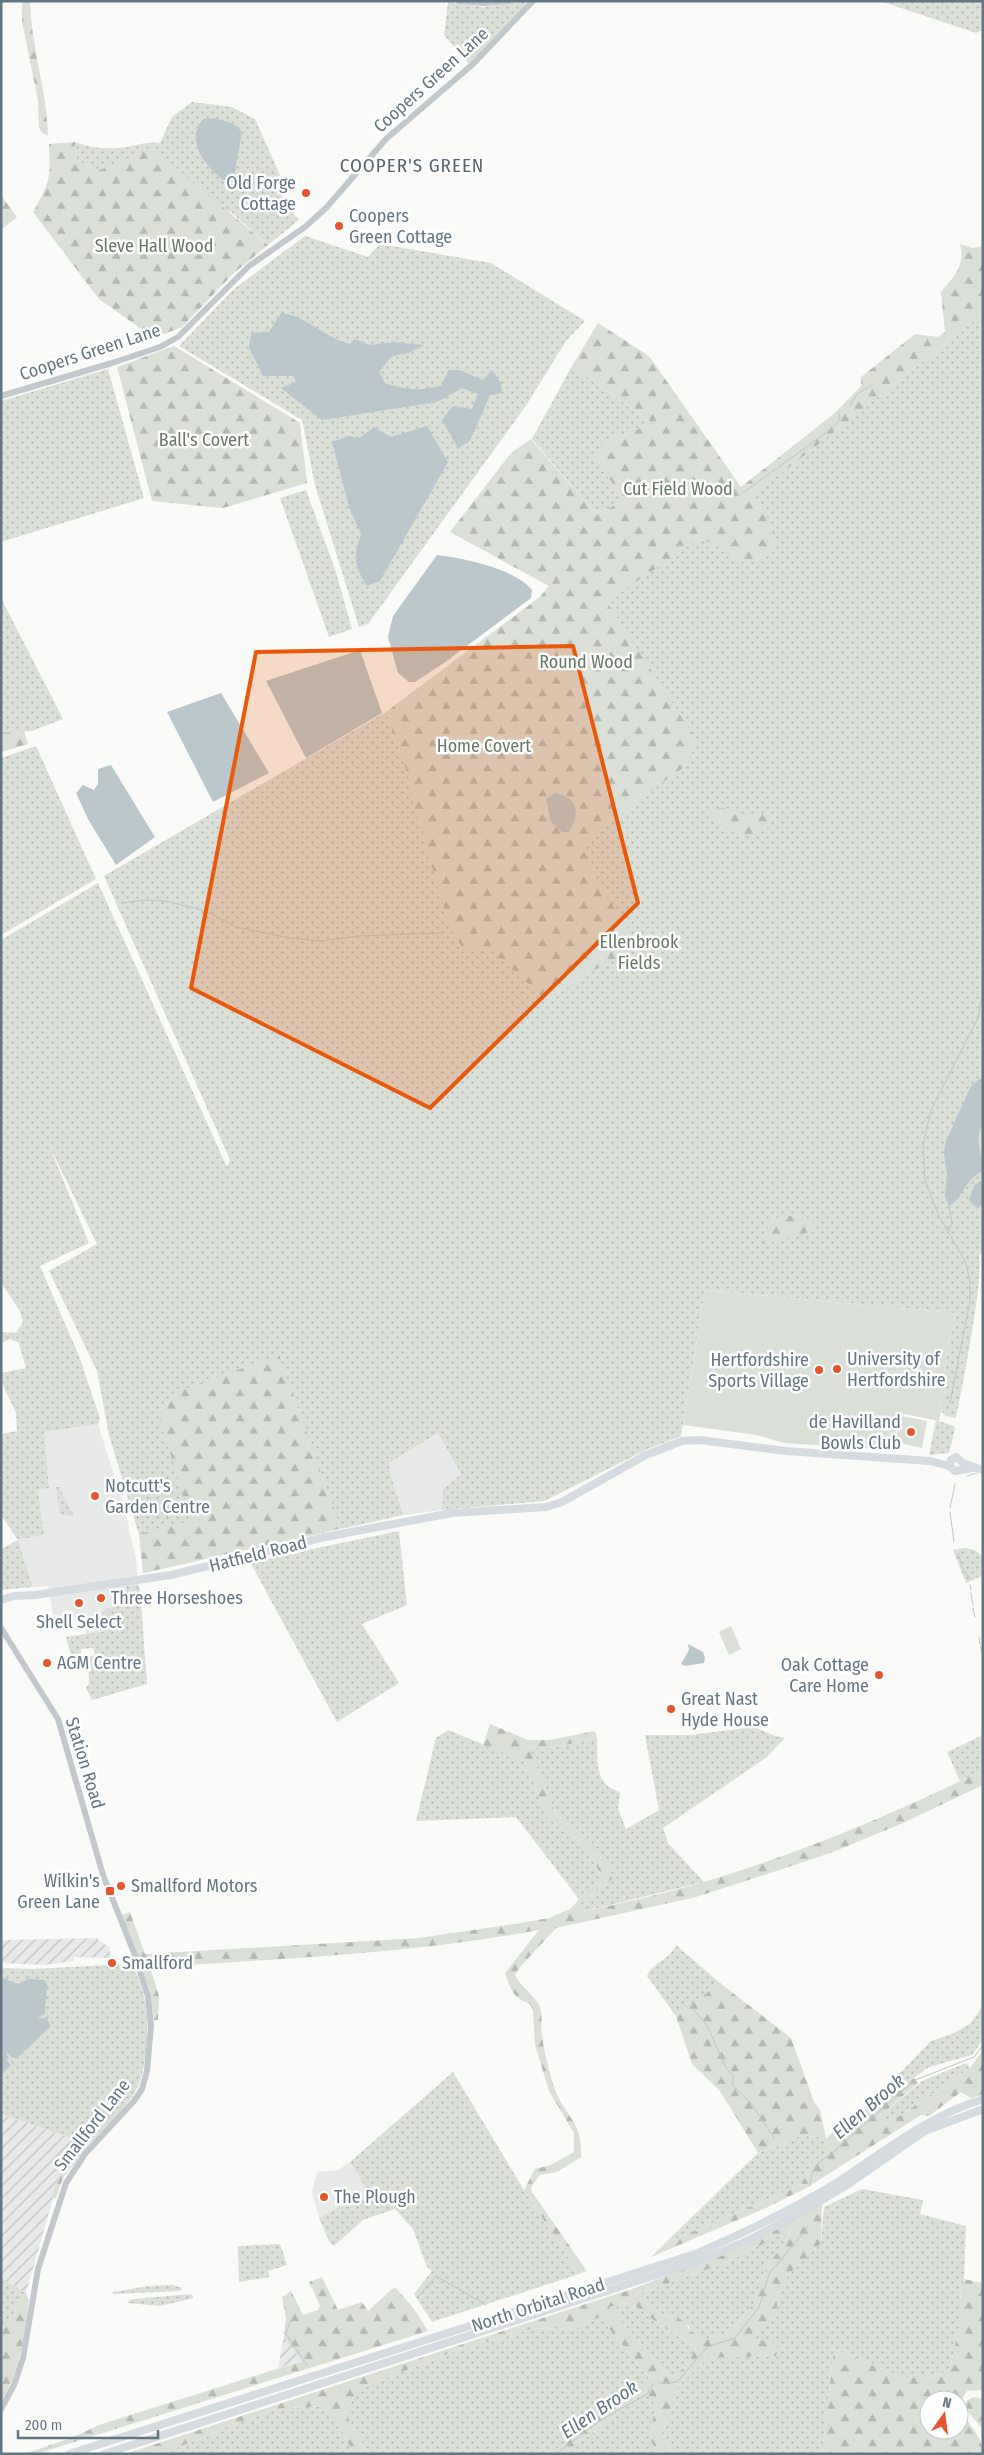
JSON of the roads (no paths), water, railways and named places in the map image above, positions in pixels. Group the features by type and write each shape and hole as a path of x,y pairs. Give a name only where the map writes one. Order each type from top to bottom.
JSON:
{"main road":[{"name":"Hatfield Road","path":"1,1594 14,1596 35,1595 171,1575 326,1537 452,1513 546,1507 646,1455 682,1441 699,1440 786,1451 950,1463 956,1457 962,1466 983,1470"},
{"name":"Hatfield Road","path":"1,1600 14,1596"},
{"name":"North Orbital Road","path":"69,2454 695,2254 751,2229 809,2198 931,2120 983,2099"},
{"name":"North Orbital Road","path":"104,2454 699,2261 749,2240 808,2209 847,2185 925,2131 983,2109"}],"street":[{"path":"459,1 483,3 509,1"},
{"name":"Coopers Green Lane","path":"1,396 136,355 160,347 178,337 249,266 305,227 326,208 386,139 473,64 533,1"},
{"name":"Station Road","path":"1,1628 58,1719 108,1888"},
{"name":"Smallford Lane","path":"1,2409 14,2385 24,2358 38,2270 66,2183 85,2154 134,2101 145,2080 151,2016 148,1996 135,1956 108,1888"}],"waterway":[{"path":"850,405 857,394 872,385"},
{"path":"744,492 834,427 839,420 839,413"},
{"path":"124,903 143,900 165,901 212,914 236,927 290,938 320,941 359,936 440,933"},
{"path":"950,1403 970,1301 970,1282 966,1263 939,1216 925,1181 923,1145 931,1110 978,1018 983,989"},
{"path":"947,1233 952,1223 949,1206"},
{"path":"967,1476 977,1473"},
{"name":"Ellen Brook","path":"950,1508 955,1484"},
{"name":"Ellen Brook","path":"950,1512 954,1542"},
{"name":"Ellen Brook","path":"958,1553 962,1567 970,1579"},
{"name":"Ellen Brook","path":"970,1585 971,1590"},
{"name":"Ellen Brook","path":"971,1593 973,1605"},
{"name":"Ellen Brook","path":"973,1608 975,1617"},
{"name":"Ellen Brook","path":"979,1637 980,1644"},
{"name":"Ellen Brook","path":"981,1646 981,1651"},
{"name":"Ellen Brook","path":"982,1653 983,1658"},
{"path":"690,2005 708,2027 726,2068 733,2076 733,2086 751,2103 774,2138"},
{"name":"Ellen Brook","path":"810,2186 811,2176 817,2164 829,2156 915,2080 974,2057 983,2045"},
{"name":"Ellen Brook","path":"659,2383 677,2382 707,2347 735,2338 759,2307 769,2274 807,2228"},
{"path":"418,2297 436,2276 486,2305"},
{"path":"291,2320 286,2334 308,2367"},
{"name":"Ellen Brook","path":"556,2454 598,2422 647,2394 654,2383"}],"place":[{"name":"Old Forge Cottage","path":"306,193"},
{"name":"Coopers Green Cottage","path":"339,226"},
{"name":"University of Hertfordshire","path":"837,1369"},
{"name":"Hertfordshire Sports Village","path":"819,1370"},
{"name":"de Havilland Bowls Club","path":"911,1432"},
{"name":"Notcutt's Garden Centre","path":"95,1496"},
{"name":"Three Horseshoes","path":"101,1598"},
{"name":"Shell Select","path":"79,1603"},
{"name":"AGM Centre","path":"47,1663"},
{"name":"Oak Cottage Care Home","path":"879,1675"},
{"name":"Great Nast Hyde House","path":"671,1709"},
{"name":"Smallford Motors","path":"121,1886"},
{"name":"Wilkin's Green Lane","path":"110,1891"},
{"name":"Smallford","path":"112,1963"},
{"name":"The Plough","path":"324,2197"}],"district":[{"name":"COOPER'S GREEN","path":"412,165"}],"park label":[{"name":"Sleve Hall Wood","path":"154,246"},
{"name":"Ball's Covert","path":"204,440"},
{"name":"Cut Field Wood","path":"678,489"},
{"name":"Round Wood","path":"586,662"},
{"name":"Home Covert","path":"484,746"},
{"name":"Ellenbrook Fields","path":"639,952"}]}
